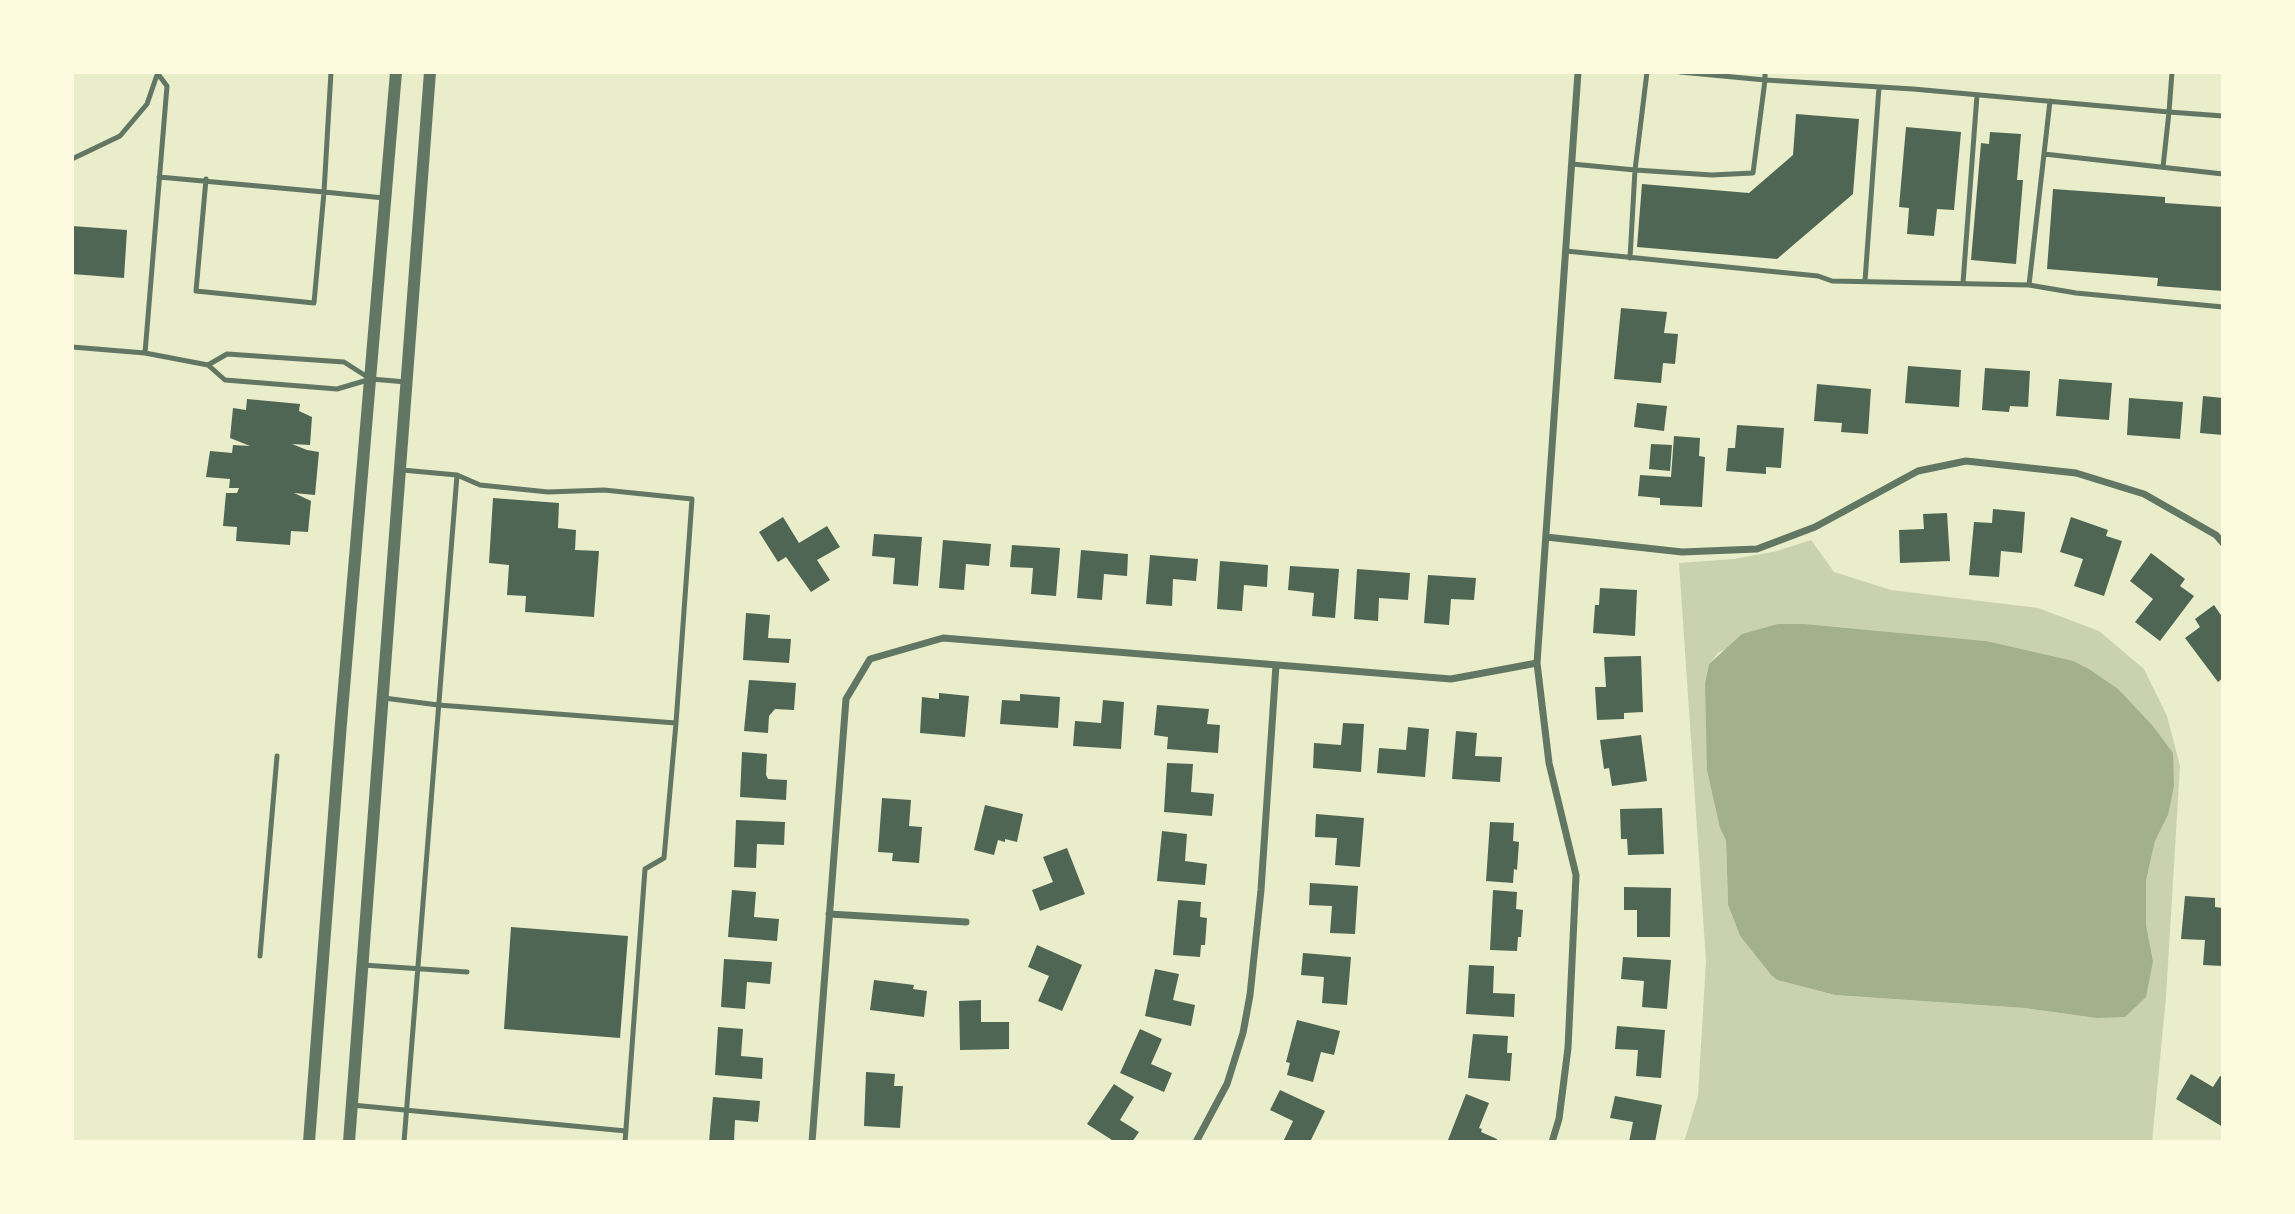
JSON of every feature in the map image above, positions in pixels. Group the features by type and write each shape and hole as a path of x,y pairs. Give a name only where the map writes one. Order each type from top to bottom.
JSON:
{"street":[{"path":"309,1142 396,72"},
{"path":"349,1142 430,72"},
{"path":"1552,1142 1559,1119 1568,1048 1576,875 1549,763 1537,663 1578,72"},
{"path":"1546,537 1682,552 1757,549 1815,527 1918,471 1966,461 2076,473 2144,494 2216,535 2223,543"},
{"path":"2216,535 2223,529"},
{"path":"812,1142 846,699 870,659 943,638 1451,679 1537,663"},
{"path":"1196,1142 1227,1084 1250,995 1261,890 1276,665"},
{"path":"829,914 966,922"}],"lane":[{"path":"206,179 196,292 314,303 331,72"},
{"path":"1630,258 1635,170 1647,72"},
{"path":"1680,72 2223,117"},
{"path":"1572,164 1712,175 1753,173 1765,72"},
{"path":"2163,167 2172,72"},
{"path":"72,159 120,136 147,104 158,73"},
{"path":"145,353 167,86 158,73"},
{"path":"1865,281 1879,87"},
{"path":"1963,283 1977,95"},
{"path":"2029,285 2050,102"},
{"path":"2044,154 2223,174"},
{"path":"159,177 206,179 386,198"},
{"path":"1566,251 1818,276 1832,281 2029,285 2076,293 2223,307"},
{"path":"72,347 145,353 208,365 225,380 337,389 371,379 408,382"},
{"path":"208,365 227,354 344,362 371,379"},
{"path":"401,470 457,475 480,485 548,492 604,490 692,499 664,858 645,869 625,1142"},
{"path":"404,1142 457,475"},
{"path":"384,698 438,705 676,723"},
{"path":"260,956 277,756"},
{"path":"363,965 467,972"},
{"path":"352,1105 626,1131"}],"shaded area":[{"path":"1811,540 1834,572 1891,590 2038,608 2099,631 2144,669 2167,716 2180,766 2166,997 2152,1142 1684,1142 1698,1096 1706,961 1679,563 1734,559 1777,551","holes":["1778,624 1805,624 1986,641 2168,815 2155,841 2146,881 2146,924 2153,961 2096,1018 2024,1008 1835,995 1777,980 1740,936 1728,905 1726,840 1705,683 1709,664 1718,653"]},
{"path":"1778,624 1805,624 1986,641 2073,661 2118,689 2152,725 2173,753 2174,786 2168,815 2155,841 2146,881 2146,924 2153,961 2146,997 2125,1017 2096,1018 2024,1008 1835,995 1777,980 1771,975 1740,936 1728,905 1726,840 1720,828 1707,770 1705,683 1709,664 1742,634"}],"building":[{"path":"1796,114 1859,119 1853,194 1777,259 1637,247 1642,184 1749,193 1793,155"},
{"path":"1906,127 1961,132 1954,210 1937,209 1934,236 1907,234 1909,208 1899,207"},
{"path":"1990,132 2021,134 2017,180 2023,180 2016,264 1971,260 1981,143 1989,144"},
{"path":"2053,189 2165,197 2165,203 2223,207 2223,291 2157,286 2158,278 2047,269"},
{"path":"72,226 127,230 124,278 72,274"},
{"path":"1621,308 1667,312 1664,333 1678,334 1675,364 1663,363 1661,383 1614,379"},
{"path":"1908,366 1961,370 1959,407 1905,403"},
{"path":"1985,368 2030,371 2028,407 2010,406 2009,412 1982,410"},
{"path":"2059,379 2112,383 2109,420 2056,416"},
{"path":"1817,384 1871,389 1868,434 1841,432 1842,423 1814,421"},
{"path":"2203,396 2223,398 2223,435 2200,433"},
{"path":"2129,398 2183,402 2180,439 2127,435"},
{"path":"247,399 300,404 299,411 312,417 310,445 292,444 319,452 315,495 294,493 311,501 308,532 291,531 290,545 236,541 237,527 223,526 226,493 237,493 239,488 229,488 230,479 206,477 210,451 232,453 233,445 250,446 230,438 233,408 246,410"},
{"path":"1637,403 1667,406 1664,431 1634,427"},
{"path":"1737,425 1784,428 1781,468 1766,467 1766,474 1726,471 1728,448 1735,448"},
{"path":"1674,436 1700,438 1699,456 1705,457 1702,507 1660,505 1660,498 1638,496 1640,475 1671,477"},
{"path":"1651,444 1672,445 1670,471 1649,469"},
{"path":"493,498 559,503 558,528 576,530 575,550 599,551 594,617 525,612 526,596 507,595 509,565 489,563"},
{"path":"1993,509 2025,512 2022,553 2001,551 1999,577 1969,575 1974,522 1992,523"},
{"path":"1947,513 1950,561 1900,563 1899,530 1924,529 1923,514"},
{"path":"783,517 799,543 827,526 840,547 817,560 830,580 811,592 786,557 778,562 759,532"},
{"path":"2071,517 2108,530 2106,536 2122,541 2104,596 2074,586 2083,559 2060,552"},
{"path":"874,534 922,537 918,586 893,584 895,558 872,556"},
{"path":"943,540 991,544 989,566 966,564 964,590 939,588"},
{"path":"1012,545 1060,548 1056,596 1031,594 1033,568 1010,567"},
{"path":"1081,550 1128,554 1127,576 1104,574 1102,600 1077,598"},
{"path":"2151,553 2185,579 2180,586 2194,596 2160,641 2135,622 2153,599 2130,581"},
{"path":"1150,555 1198,559 1196,581 1173,579 1172,606 1146,604"},
{"path":"1220,561 1268,565 1267,587 1244,585 1242,611 1217,609"},
{"path":"1290,566 1339,569 1335,618 1312,616 1314,593 1288,590"},
{"path":"1357,569 1410,573 1408,600 1379,598 1378,621 1354,619"},
{"path":"1428,575 1476,578 1474,600 1451,599 1449,625 1424,623"},
{"path":"1600,588 1637,590 1635,636 1593,633 1595,605 1599,605"},
{"path":"2214,605 2223,618 2223,678 2218,682 2185,638 2200,627 2195,619"},
{"path":"746,613 770,615 768,638 791,639 789,663 743,660"},
{"path":"1641,656 1643,712 1624,713 1624,719 1597,720 1595,687 1606,687 1604,657"},
{"path":"749,680 796,683 794,710 775,709 769,716 768,733 744,731"},
{"path":"939,693 969,696 965,737 920,733 922,697 939,699"},
{"path":"1020,694 1060,697 1058,728 1000,724 1002,700 1020,701"},
{"path":"1103,700 1124,702 1121,749 1073,746 1075,721 1101,723"},
{"path":"1157,705 1209,709 1207,724 1220,725 1218,753 1167,749 1168,737 1154,735"},
{"path":"1343,723 1364,724 1361,772 1313,768 1314,743 1341,745"},
{"path":"1408,727 1429,729 1425,777 1377,773 1379,748 1406,750"},
{"path":"1456,731 1477,733 1475,756 1502,757 1500,782 1452,779"},
{"path":"1641,735 1647,781 1612,786 1609,768 1604,769 1600,740"},
{"path":"742,752 767,754 766,775 768,779 787,780 786,800 740,797"},
{"path":"1167,763 1193,764 1191,792 1214,794 1212,816 1164,812"},
{"path":"882,798 911,800 909,826 922,827 919,863 892,861 893,853 878,852"},
{"path":"985,805 1023,814 1017,842 998,840 994,855 974,850"},
{"path":"1662,808 1664,854 1628,855 1627,839 1621,839 1620,809"},
{"path":"1316,814 1364,818 1360,867 1335,865 1337,838 1315,837"},
{"path":"736,820 785,822 784,845 757,844 756,868 734,867"},
{"path":"1490,822 1514,823 1513,841 1519,842 1513,883 1486,881"},
{"path":"1162,831 1187,834 1185,861 1207,864 1205,885 1157,881"},
{"path":"1067,848 1085,894 1040,911 1032,890 1053,882 1043,857"},
{"path":"1310,883 1358,886 1355,934 1330,933 1332,906 1309,905"},
{"path":"1624,887 1671,888 1670,937 1637,937 1637,910 1624,910"},
{"path":"732,890 756,892 754,917 779,919 777,941 728,937"},
{"path":"1493,890 1517,892 1516,909 1523,910 1517,951 1490,950"},
{"path":"2185,896 2215,898 2215,907 2223,908 2223,966 2203,965 2205,940 2181,939"},
{"path":"1178,900 1201,902 1200,917 1207,918 1205,945 1201,945 1200,957 1173,955"},
{"path":"511,927 628,936 620,1038 504,1029"},
{"path":"1037,945 1082,965 1062,1011 1038,1001 1049,976 1028,967"},
{"path":"1303,953 1351,957 1347,1005 1322,1003 1324,977 1301,975"},
{"path":"1623,957 1671,960 1667,1009 1642,1007 1644,981 1621,979"},
{"path":"724,959 772,962 770,984 747,982 745,1009 721,1007"},
{"path":"1469,965 1494,966 1493,993 1515,994 1514,1017 1466,1014"},
{"path":"1155,969 1179,974 1173,1000 1195,1005 1191,1026 1145,1016"},
{"path":"874,980 914,985 913,989 927,991 924,1017 870,1010"},
{"path":"981,1000 981,1022 1009,1022 1009,1049 960,1050 959,1001"},
{"path":"1297,1020 1340,1031 1334,1055 1321,1052 1313,1082 1287,1075 1290,1063 1286,1062"},
{"path":"1617,1026 1665,1030 1661,1078 1636,1076 1638,1050 1615,1049"},
{"path":"718,1027 743,1029 741,1056 763,1058 762,1079 715,1075"},
{"path":"1140,1029 1162,1039 1151,1064 1172,1073 1164,1092 1120,1073"},
{"path":"1473,1034 1508,1036 1507,1053 1512,1053 1510,1081 1468,1078"},
{"path":"866,1072 895,1074 894,1086 903,1086 900,1128 864,1126"},
{"path":"2191,1074 2213,1087 2220,1076 2223,1077 2223,1127 2176,1099"},
{"path":"1114,1084 1134,1097 1120,1120 1139,1132 1132,1142 1115,1142 1087,1124"},
{"path":"1280,1090 1325,1111 1310,1142 1283,1142 1293,1121 1270,1110"},
{"path":"1466,1094 1489,1103 1479,1128 1482,1129 1481,1132 1497,1139 1496,1142 1448,1140"},
{"path":"1615,1096 1662,1105 1655,1142 1629,1142 1633,1122 1610,1118"},
{"path":"713,1097 760,1101 758,1122 735,1120 734,1142 709,1142"}]}
